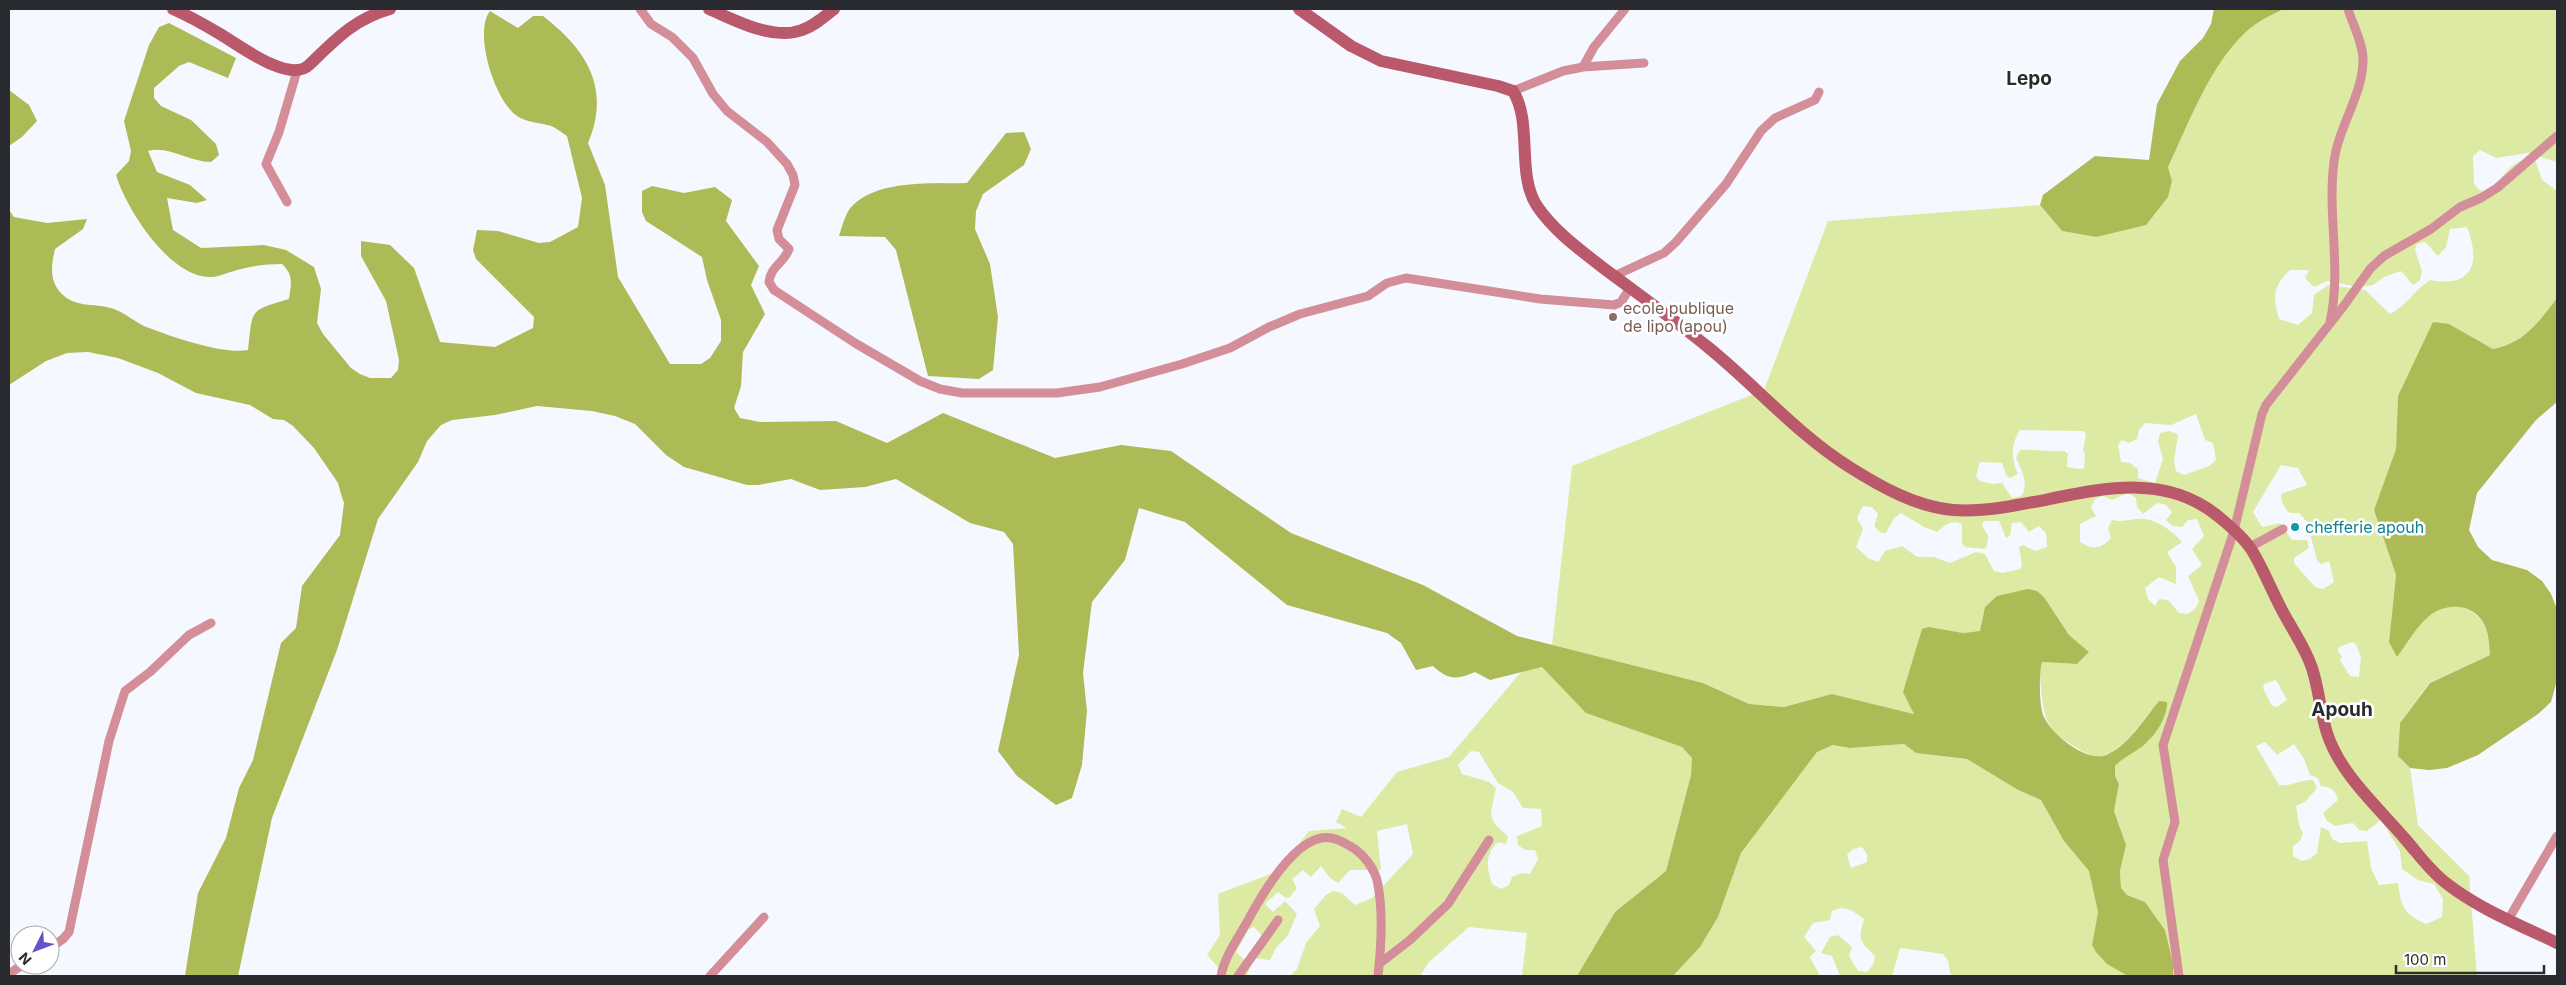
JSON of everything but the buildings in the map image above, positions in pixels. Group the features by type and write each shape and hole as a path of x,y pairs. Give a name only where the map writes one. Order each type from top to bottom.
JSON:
{"street":[{"path":"173,9 222,35 253,55 271,64 297,71 308,66 330,42 350,27 390,9"},
{"path":"640,9 651,24 672,37 693,58 727,111 767,142 787,164 793,175 794,185 777,230 779,239 789,250 786,257 769,274 768,282 774,290 855,343 920,381 940,389 962,393 995,394 1057,393 1100,387 1230,348 1269,327 1308,312 1368,296 1387,282 1397,279 1406,278 1540,299 1614,305 1621,302 1630,288"},
{"path":"709,9 750,26 789,34 810,26 834,9"},
{"path":"1299,9 1351,46 1382,62 1498,86 1513,91 1554,73 1583,67 1644,63"},
{"path":"1583,67 1594,47 1625,9"},
{"path":"2330,322 2336,278 2334,161 2360,80 2363,60 2362,49 2348,9"},
{"path":"287,202 283,191 270,174 266,164 277,138 297,71"},
{"path":"1513,91 1519,104 1528,182 1534,202 1556,229 1709,348 1820,447 1849,467 1908,499 1949,510 1970,510 2031,504 2100,489 2154,488 2184,496 2198,502 2216,514 2250,547 2310,663 2319,691 2326,732 2337,756 2434,873 2472,900 2508,920 2557,943"},
{"path":"1614,276 1664,253 1676,242 1726,184 1761,131 1775,118 1815,100 1819,92"},
{"path":"2179,976 2163,860 2175,822 2163,745 2234,531 2262,414 2266,405 2330,322 2344,307 2370,268 2384,256 2431,229 2460,207 2481,198 2497,188 2557,136"},
{"path":"2250,547 2283,529"},
{"path":"60,941 69,932 109,741 125,691 150,672 189,635 212,623"},
{"path":"2508,920 2557,836"},
{"path":"1221,976 1257,904 1284,865 1306,845 1321,838 1334,839 1358,851 1370,866 1378,884 1378,976"},
{"path":"1379,964 1410,940 1448,904 1489,840"},
{"path":"710,976 764,917"},
{"path":"1238,976 1278,920"}],"green space":[{"path":"2214,9 2284,9 2251,27 2234,45 2211,77 2168,167 2172,181 2168,197 2146,225 2096,237 2062,231 2040,205 2043,195 2095,156 2149,160 2157,104 2180,61 2203,38 2211,24"},
{"path":"2284,9 2557,9 2557,162 2528,153 2496,158 2480,150 2473,156 2474,184 2481,191 2494,188 2506,172 2516,164 2528,159 2535,159 2542,180 2557,191 2557,298 2536,326 2509,346 2493,349 2449,324 2398,396 2396,449 2374,510 2396,575 2389,642 2398,656 2424,620 2442,608 2458,607 2473,612 2486,628 2488,636 2490,655 2429,683 2400,723 2398,756 2410,768 2418,825 2469,876 2477,976 2173,976 2173,963 2165,930 2145,902 2127,895 2121,888 2120,871 2126,845 2114,811 2119,784 2115,776 2115,766 2127,754 2149,741 2159,701 2120,746 2104,755 2097,756 2085,753 2061,737 2046,718 2040,678 2042,662 2077,664 2089,652 2069,635 2044,597 2037,591 1985,607 1981,631 1963,633 1929,627 1915,714 1832,694 1784,707 1749,704 1703,683 1552,645 1572,466 1764,390 1828,221 2040,205 2062,231 2096,237 2172,181 2168,167 2201,95 2221,61 2247,31 2260,21","holes":["2467,227 2473,252 2473,262 2470,270 2456,280 2430,280 2402,306 2390,314 2365,290 2328,285 2314,295 2312,313 2298,325 2279,319 2275,298 2277,287 2290,270 2309,270 2305,278 2314,287 2327,281 2359,287 2373,285 2384,277 2401,271 2413,285 2420,280 2422,271 2415,250 2417,244 2425,242 2438,256 2446,247 2450,229","2196,414 2205,440 2213,443 2216,460 2209,466 2184,475 2176,471 2174,461 2178,434 2169,431 2160,433 2158,441 2163,459 2155,483 2138,478 2138,469 2130,463 2121,462 2118,445 2122,440 2129,443 2137,439 2139,430 2145,423 2171,425","2020,430 2083,431 2086,434 2083,451 2085,454 2084,468 2067,467 2068,454 2064,451 2020,450 2016,458 2024,477 2025,487 2021,496 2012,498 2002,483 1993,484 1980,481 1976,476 1980,462 2002,463 2006,475 2010,478 2018,474 2013,457 2015,440","2281,465 2298,468 2307,485 2281,494 2282,502 2290,513 2299,513 2307,522 2317,560 2321,564 2329,561 2334,582 2323,589 2315,587 2294,563 2294,558 2309,548 2307,540 2292,540 2280,523 2262,527 2253,512","2128,493 2136,498 2137,507 2143,514 2157,503 2166,505 2172,512 2166,520 2173,526 2182,527 2188,520 2197,519 2204,536 2192,549 2202,565 2188,576 2199,601 2195,609 2188,614 2179,613 2168,600 2159,599 2155,606 2148,599 2145,588 2159,577 2176,584 2176,567 2167,552 2182,542 2170,530 2160,524 2144,519 2112,520 2108,528 2111,538 2104,544 2093,547 2080,542 2080,524 2096,516 2091,507 2095,499 2103,496 2112,500","1863,506 1872,507 1878,514 1874,526 1881,533 1886,533 1894,518 1901,513 1924,527 1937,532 1951,522 1962,524 1962,543 1965,547 1984,549 1987,546 1988,536 1982,525 1984,521 1999,521 2006,538 2010,536 2012,523 2021,522 2029,532 2039,526 2046,533 2047,547 2035,551 2023,545 2019,547 2022,565 2020,569 2003,573 1994,571 1985,554 1976,552 1950,563 1934,557 1917,557 1902,546 1885,551 1878,562 1868,558 1856,547 1863,529 1857,518","2352,642 2356,644 2361,657 2359,677 2350,676 2340,660 2342,657 2338,651 2339,647","2276,680 2287,700 2277,707 2272,706 2263,688 2264,684","2265,742 2277,755 2294,744 2304,759 2310,775 2318,778 2321,786 2330,788 2336,794 2338,800 2323,813 2327,821 2335,826 2353,823 2359,830 2367,831 2381,820 2400,851 2402,869 2418,880 2434,884 2443,899 2442,917 2426,924 2413,917 2405,909 2402,904 2398,883 2379,885 2371,868 2367,841 2340,843 2332,839 2329,831 2321,827 2317,853 2310,859 2302,861 2293,856 2293,846 2300,841 2303,833 2299,825 2296,806 2305,802 2317,788 2313,780 2279,785 2256,746"]},
{"path":"490,11 518,28 533,16 543,16 572,42 591,72 597,105 588,143 605,185 618,277 670,364 701,364 710,358 721,341 721,320 707,280 702,257 646,221 642,212 642,191 652,186 684,193 715,187 732,200 726,221 759,266 751,285 765,314 743,352 741,386 734,408 740,418 760,422 836,421 887,443 943,413 1055,458 1121,445 1171,451 1291,533 1423,585 1517,636 1703,683 1749,704 1784,707 1832,694 1914,714 1903,692 1922,629 1929,627 1963,633 1980,631 1985,607 1997,596 2028,589 2037,591 2044,597 2069,635 2089,652 2077,664 2042,662 2040,688 2043,715 2061,738 2079,751 2089,755 2106,755 2128,739 2159,701 2167,702 2164,717 2152,736 2145,744 2115,766 2115,776 2119,784 2114,811 2126,845 2120,871 2121,888 2127,895 2145,902 2165,930 2173,963 2173,976 2128,976 2107,964 2096,952 2092,945 2098,912 2089,871 2064,841 2041,800 2018,790 1967,759 1916,753 1904,744 1850,748 1833,745 1817,752 1741,853 1718,917 1700,947 1673,976 1577,976 1615,912 1666,871 1691,775 1692,758 1682,747 1586,713 1542,667 1490,680 1475,672 1458,677 1448,676 1433,666 1416,670 1401,643 1387,633 1287,605 1185,522 1139,508 1125,560 1092,602 1083,673 1087,711 1082,765 1072,798 1056,805 1017,776 998,751 1019,655 1013,544 1004,532 970,523 896,479 865,487 820,490 791,479 747,485 684,467 666,455 635,424 615,416 592,411 537,406 495,415 452,420 441,425 427,441 418,462 378,519 337,650 272,818 238,976 185,976 198,893 226,838 239,788 253,760 281,643 296,628 302,586 340,535 344,503 338,483 314,448 293,426 284,420 273,419 250,405 196,393 158,373 118,358 88,352 67,353 46,361 9,385 9,210 14,217 47,223 87,219 83,229 55,249 52,268 53,280 58,290 68,299 81,304 114,309 144,326 196,344 225,350 248,350 252,319 255,314 266,306 289,299 291,280 286,268 282,264 270,264 211,277 196,275 181,267 152,240 129,206 116,175 129,161 131,151 124,121 149,45 159,27 169,23 236,58 228,78 189,62 179,66 154,88 154,98 161,106 191,120 216,144 219,155 211,162 164,150 148,151 157,172 190,185 207,200 197,203 167,198 173,230 201,248 264,245 286,250 314,267 321,289 317,323 323,334 351,368 370,378 391,378 398,370 399,360 386,301 361,256 361,241 390,245 414,268 440,342 495,347 533,328 534,317 476,259 473,250 477,230 498,231 539,243 550,242 578,227 582,198 567,136 552,127 517,116 509,108 494,82 485,50 484,35 485,21"},
{"path":"9,90 29,105 37,121 22,137 9,146"},
{"path":"1024,132 1031,149 1024,165 983,194 976,211 975,229 990,264 998,317 993,370 979,379 928,376 896,250 885,237 839,236 844,219 853,205 877,191 907,185 967,183 1006,133"},
{"path":"2557,298 2557,402 2536,420 2477,493 2469,530 2478,547 2492,560 2527,570 2542,581 2551,594 2557,609 2557,680 2551,702 2538,714 2478,755 2447,768 2429,770 2410,768 2398,756 2400,723 2430,683 2490,655 2488,635 2484,624 2473,612 2458,607 2442,609 2428,617 2397,657 2389,642 2396,575 2374,510 2396,449 2398,396 2433,322 2449,324 2493,349 2514,342 2522,337 2537,323"},
{"path":"1542,667 1587,713 1682,747 1692,758 1691,775 1666,871 1615,912 1577,976 1522,976 1527,933 1469,927 1429,962 1420,976 1290,976 1297,969 1306,943 1320,926 1314,909 1326,895 1333,891 1342,893 1355,905 1372,898 1413,854 1407,824 1377,831 1381,870 1350,870 1338,883 1330,878 1321,866 1311,877 1303,870 1292,879 1297,888 1290,897 1286,898 1278,892 1265,904 1273,912 1285,901 1297,914 1288,935 1276,948 1270,960 1254,958 1265,939 1254,927 1249,929 1236,952 1251,966 1247,974 1252,976 1226,976 1207,955 1220,935 1218,894 1278,871 1309,831 1347,828 1336,822 1342,809 1361,817 1397,772 1449,757 1521,672","holes":["1471,751 1479,752 1498,783 1513,792 1523,808 1541,809 1542,826 1517,836 1518,845 1525,850 1535,850 1538,859 1530,874 1521,873 1512,877 1509,885 1501,889 1492,884 1488,868 1490,852 1498,842 1506,844 1508,836 1496,825 1491,815 1496,788 1489,782 1462,774 1458,765"]},
{"path":"1904,744 1916,753 1967,759 2018,790 2041,800 2064,841 2089,871 2098,912 2092,945 2128,976 1951,976 1948,961 1943,954 1900,948 1892,976 1840,976 1832,956 1821,953 1830,937 1838,935 1852,947 1849,956 1858,971 1867,972 1873,965 1875,956 1861,940 1864,919 1852,911 1841,908 1832,911 1830,920 1813,923 1804,937 1816,951 1810,957 1820,976 1673,976 1700,947 1718,917 1741,853 1817,752 1833,745 1850,748","holes":["1862,847 1867,854 1867,862 1851,868 1847,855 1853,849"]}],"place":[{"name":"ecole publique de lipo (apou)","path":"1613,317"},
{"name":"chefferie apouh","path":"2295,527"}],"district":[{"name":"Lepo","path":"2029,78"},
{"name":"Apouh","path":"2342,709"}]}
